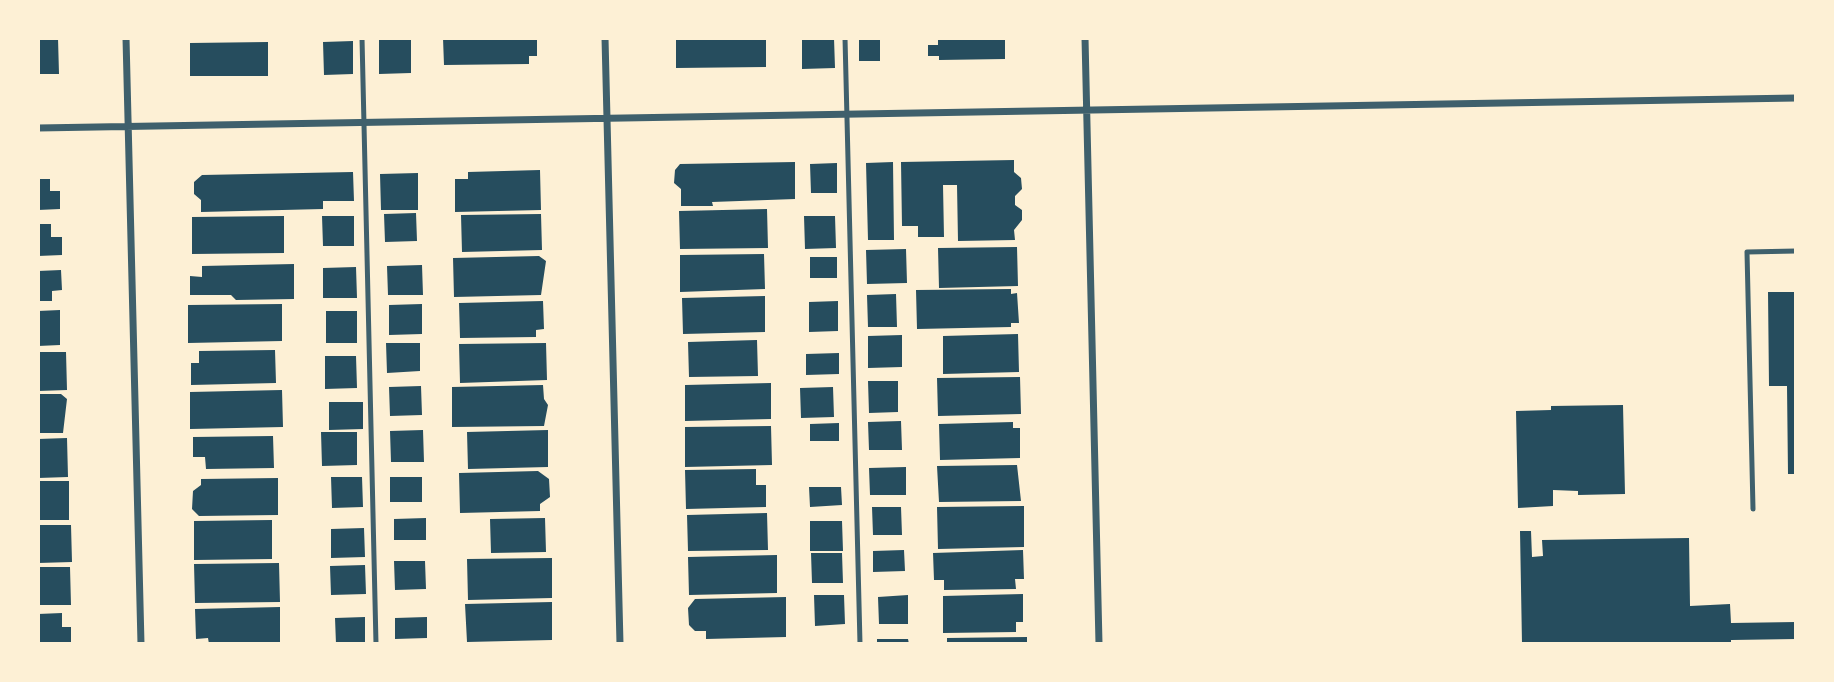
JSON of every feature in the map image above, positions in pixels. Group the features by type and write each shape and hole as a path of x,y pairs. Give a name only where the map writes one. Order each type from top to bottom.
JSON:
{"street":[{"path":"126,38 141,643"},
{"path":"605,38 620,643"},
{"path":"1085,38 1099,643"},
{"path":"38,128 1796,98"}],"lane":[{"path":"362,38 376,643"},
{"path":"845,38 860,643"},
{"path":"1753,509 1747,251 1796,251"}],"building":[{"path":"38,38 58,38 59,74 38,74"},
{"path":"443,38 537,38 537,56 529,56 529,64 444,65"},
{"path":"676,38 766,38 766,67 676,68"},
{"path":"802,38 834,38 835,68 802,69"},
{"path":"859,38 880,38 880,61 859,61"},
{"path":"938,38 1005,38 1005,59 939,60 939,56 928,56 928,45 938,45"},
{"path":"411,39 411,73 379,74 379,40"},
{"path":"353,41 353,74 324,75 323,42"},
{"path":"268,42 268,76 190,76 190,43"},
{"path":"1014,160 1014,172 1021,178 1022,189 1015,196 1015,205 1022,210 1022,220 1014,230 1015,240 958,241 957,185 943,185 944,237 918,237 918,226 902,226 901,162"},
{"path":"795,162 795,199 681,206 681,189 674,183 675,170 680,164"},
{"path":"893,162 894,240 868,240 866,163"},
{"path":"837,163 837,193 811,193 810,164"},
{"path":"540,170 541,210 455,212 455,179 468,179 468,172"},
{"path":"353,172 354,201 323,201 323,209 201,212 201,200 194,194 194,182 202,175"},
{"path":"418,173 418,210 381,210 380,174"},
{"path":"38,179 50,179 50,191 60,191 60,209 38,210"},
{"path":"767,209 768,248 680,249 679,211"},
{"path":"416,213 417,241 385,242 384,214"},
{"path":"541,214 542,250 462,252 461,215"},
{"path":"284,216 284,253 192,254 192,217"},
{"path":"322,216 354,216 354,246 323,246"},
{"path":"804,216 835,216 836,248 805,249"},
{"path":"38,224 51,224 51,237 62,237 62,255 38,256"},
{"path":"1017,247 1018,286 939,288 938,248"},
{"path":"906,249 907,283 867,284 866,250"},
{"path":"764,254 765,289 680,292 680,255"},
{"path":"539,256 546,261 541,295 454,297 453,258"},
{"path":"810,257 837,257 837,278 810,278"},
{"path":"294,264 294,299 236,300 231,295 190,295 190,276 202,277 202,266"},
{"path":"422,265 423,295 388,295 387,266"},
{"path":"356,267 357,298 323,298 323,268"},
{"path":"61,270 62,290 52,291 52,301 38,301 38,271"},
{"path":"1011,289 1011,294 1017,293 1019,323 1011,323 1011,327 917,329 916,290"},
{"path":"1768,292 1796,292 1796,474 1788,474 1787,386 1769,386"},
{"path":"896,294 897,327 868,327 867,295"},
{"path":"765,296 765,332 683,334 682,298"},
{"path":"543,301 544,329 536,330 536,337 460,338 459,303"},
{"path":"838,301 838,331 809,332 809,302"},
{"path":"282,304 282,341 188,343 188,305"},
{"path":"422,304 422,334 389,335 389,305"},
{"path":"60,310 60,345 38,346 38,311"},
{"path":"326,311 357,311 357,343 326,343"},
{"path":"1018,334 1019,372 943,374 943,336"},
{"path":"902,335 902,367 868,368 868,336"},
{"path":"757,340 758,376 689,377 688,342"},
{"path":"386,343 420,343 420,371 387,373"},
{"path":"546,343 547,380 460,383 459,344"},
{"path":"275,350 276,383 191,385 191,363 199,363 199,351"},
{"path":"38,352 66,352 67,390 38,391"},
{"path":"839,353 839,374 806,375 806,354"},
{"path":"325,356 356,356 357,388 325,389"},
{"path":"1020,377 1021,414 938,416 937,378"},
{"path":"868,381 898,381 898,412 869,413"},
{"path":"771,383 771,419 685,421 685,385"},
{"path":"543,385 544,399 548,405 544,426 452,427 452,387"},
{"path":"421,386 422,415 390,416 389,387"},
{"path":"833,387 834,417 801,418 800,388"},
{"path":"282,390 283,427 190,429 190,392"},
{"path":"38,394 61,394 67,399 63,433 38,433"},
{"path":"329,402 363,402 363,429 329,430"},
{"path":"1623,405 1625,494 1578,495 1578,491 1553,490 1553,506 1518,508 1516,411 1551,410 1551,406"},
{"path":"901,421 902,450 869,450 868,422"},
{"path":"1013,422 1013,428 1020,428 1020,458 940,460 939,424"},
{"path":"839,423 839,441 810,441 810,424"},
{"path":"771,426 772,465 685,467 685,427"},
{"path":"423,430 424,462 391,462 390,431"},
{"path":"548,430 548,467 468,469 467,432"},
{"path":"321,432 357,432 357,465 322,466"},
{"path":"273,436 274,468 206,469 205,457 193,457 193,437"},
{"path":"67,438 68,477 38,478 38,439"},
{"path":"1017,465 1021,501 939,502 937,466"},
{"path":"906,467 906,495 870,495 869,468"},
{"path":"756,469 756,485 766,485 766,507 686,509 685,470"},
{"path":"538,471 549,479 550,497 540,504 540,511 460,513 459,473"},
{"path":"331,477 362,477 363,507 332,508"},
{"path":"390,477 422,477 422,502 390,502"},
{"path":"278,478 278,515 199,516 192,509 193,491 201,485 201,479"},
{"path":"38,481 69,481 69,520 38,520"},
{"path":"809,487 841,487 842,505 810,507"},
{"path":"1024,506 1024,547 938,549 937,507"},
{"path":"872,507 901,507 902,535 873,535"},
{"path":"767,513 768,550 688,551 687,515"},
{"path":"426,518 426,540 394,540 394,519"},
{"path":"545,518 546,552 491,553 490,519"},
{"path":"272,520 272,559 194,560 194,521"},
{"path":"810,521 842,521 843,551 810,551"},
{"path":"38,525 71,525 72,562 38,563"},
{"path":"364,528 365,557 331,558 331,529"},
{"path":"1520,531 1531,531 1532,557 1543,556 1542,540 1689,538 1690,606 1730,604 1731,623 1796,622 1796,639 1731,640 1731,644 1522,644"},
{"path":"904,550 905,571 873,572 873,551"},
{"path":"1023,550 1024,579 1015,579 1016,589 944,590 944,580 934,580 933,553"},
{"path":"811,553 842,553 843,583 812,583"},
{"path":"777,555 777,593 689,595 688,557"},
{"path":"552,558 552,598 468,600 467,559"},
{"path":"394,561 425,561 426,589 395,590"},
{"path":"279,563 280,602 195,603 194,564"},
{"path":"365,565 366,594 331,595 330,566"},
{"path":"38,567 70,567 71,605 38,605"},
{"path":"1023,594 1023,622 1016,622 1016,632 943,633 943,596"},
{"path":"814,595 844,595 845,624 815,626"},
{"path":"908,595 908,624 879,624 878,597"},
{"path":"786,597 786,637 706,639 706,631 695,631 689,625 688,608 695,599"},
{"path":"552,602 552,640 467,642 465,604"},
{"path":"280,607 280,644 209,644 208,638 196,639 195,609"},
{"path":"62,613 62,627 71,627 71,644 38,644 38,614"},
{"path":"365,617 365,644 336,644 335,618"},
{"path":"427,617 427,638 395,639 395,618"},
{"path":"1027,637 1027,644 947,644 947,638"},
{"path":"877,639 908,639 909,644 877,644"}]}
